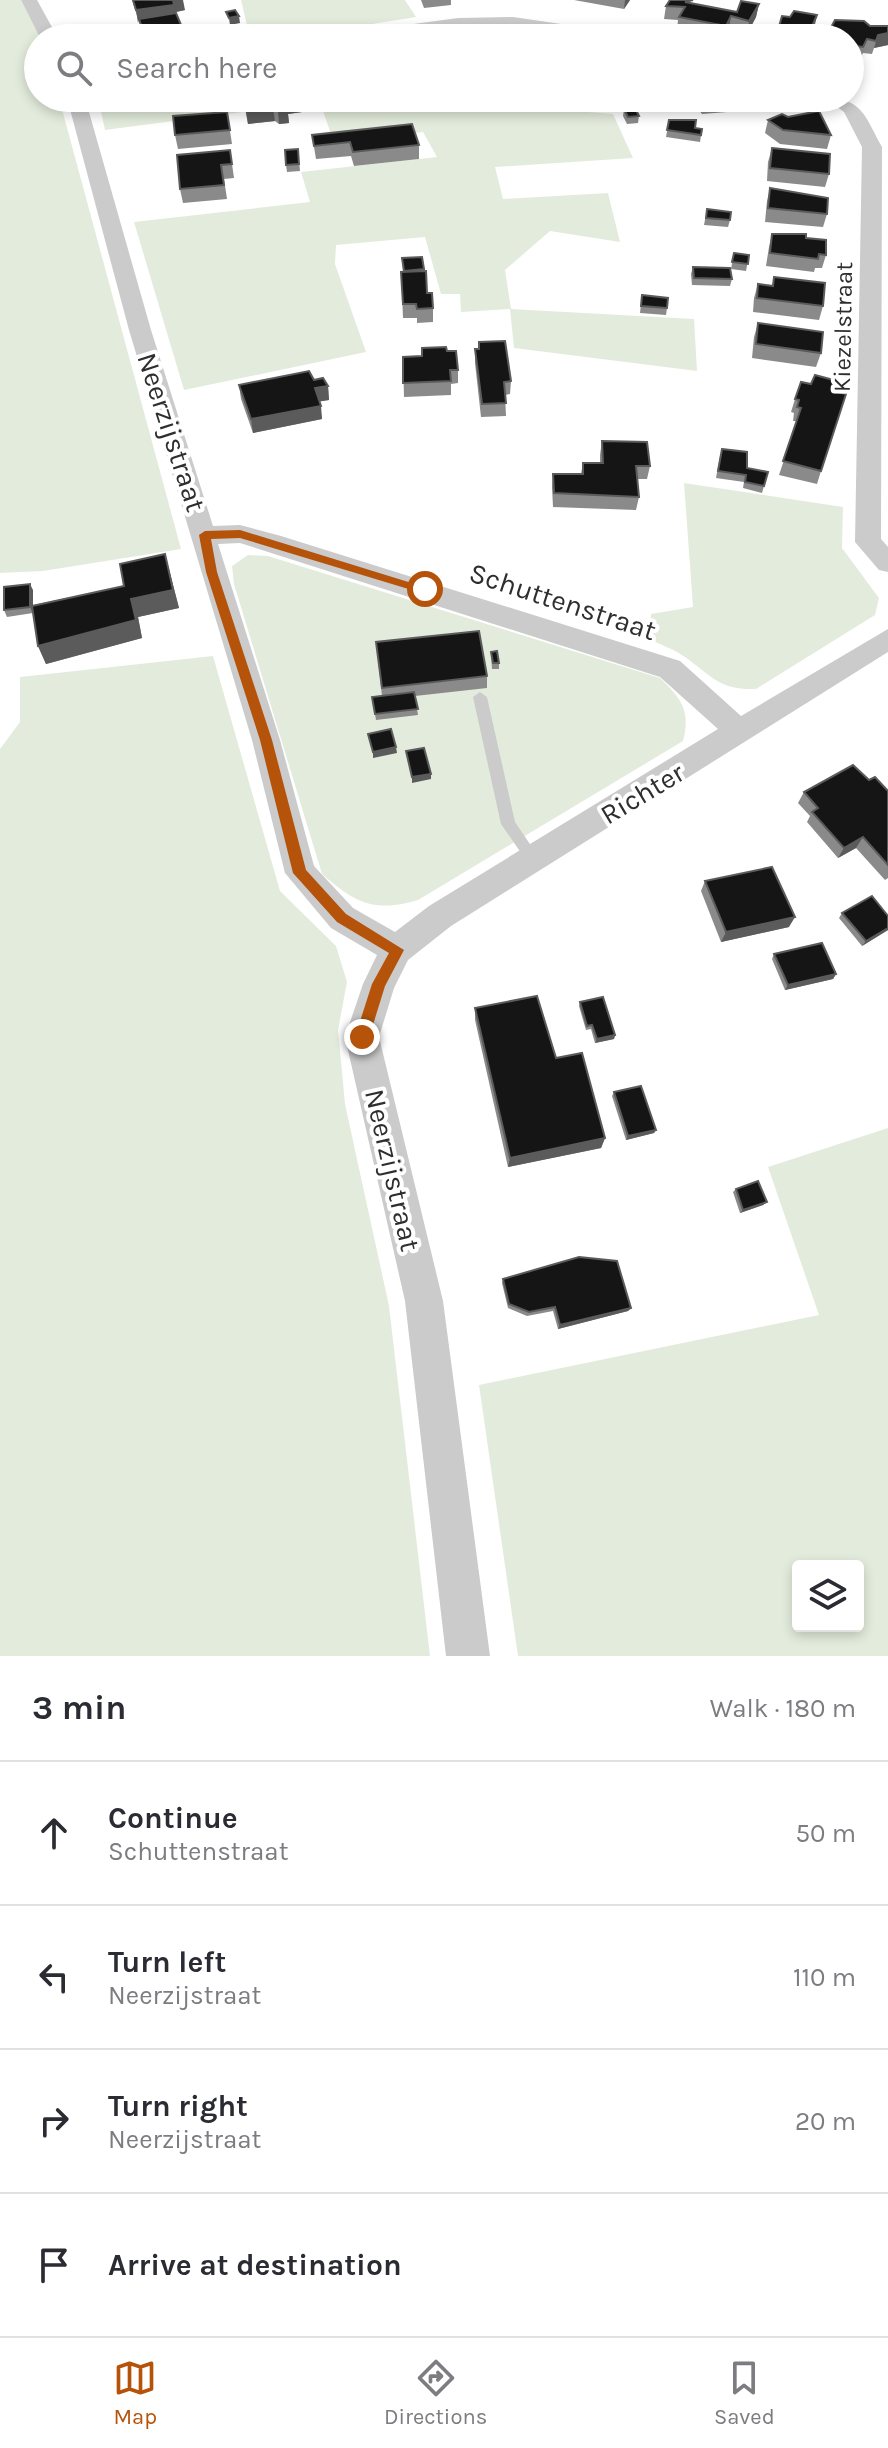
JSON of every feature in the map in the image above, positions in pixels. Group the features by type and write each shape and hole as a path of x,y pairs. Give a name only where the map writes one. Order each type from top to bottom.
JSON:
{"street":[{"path":"29,0 42,24"},
{"path":"451,24 527,24"},
{"name":"Neerzijstraat","path":"80,112 140,330 266,740 300,873 342,918 397,950 379,984 362,1037 424,1301 468,1656"},
{"name":"Kiezelstraat","path":"853,112 872,147 868,542 888,563"},
{"name":"Schuttenstraat","path":"205,535 240,534 281,545 670,669 741,733"},
{"name":"Richter","path":"397,950 440,916 741,733 888,639"}],"lane":[{"path":"480,697 508,824 533,859"}],"green space":[{"path":"0,0 21,0 33,24 24,24 24,112 63,112 181,549 43,571 0,573"},
{"path":"241,0 405,0 416,17 372,24 247,24"},
{"path":"101,112 243,112 105,130"},
{"path":"323,112 613,114 633,158 495,167 503,199 608,193 620,242 550,231 505,270 511,309 694,319 697,371 514,348 510,309 461,312 460,294 441,294 425,237 336,245 335,264 366,352 184,390 134,222 310,202 301,172 437,157 423,132 334,143"},
{"path":"684,483 843,507 842,548 879,598 875,615 756,689 725,685 681,654 651,640 651,614 693,607"},
{"path":"248,555 268,556 660,678 674,692 685,713 683,741 418,900 389,906 366,903 322,874 234,584 232,566"},
{"path":"213,656 280,891 336,946 347,982 338,1030 345,1104 389,1306 430,1656 0,1656 0,749 20,722 20,677"},
{"path":"888,1128 888,1656 518,1656 479,1385 819,1315 768,1167"}],"building":[{"path":"133,0 173,0 174,5 136,10"},
{"path":"670,0 693,0 685,2 737,12 741,1 759,4 749,21 731,16 727,24 679,17 685,7 666,6"},
{"path":"235,10 239,16 229,18 226,12"},
{"path":"794,11 817,15 813,24 780,24 782,16 790,17"},
{"path":"176,13 181,24 141,24 139,19"},
{"path":"835,20 864,21 870,26 888,26 888,33 878,35 876,41 867,39 864,45 864,24 833,24"},
{"path":"227,112 230,130 175,135 173,116"},
{"path":"626,112 637,112 639,116 628,117"},
{"path":"820,112 831,135 783,130 768,120 782,114 788,117"},
{"path":"669,120 696,120 695,128 702,129 701,135 667,130"},
{"path":"412,124 419,145 353,152 350,142 314,146 312,135"},
{"path":"772,148 830,154 829,174 770,168"},
{"path":"298,149 299,164 286,165 285,150"},
{"path":"230,150 232,164 221,165 224,185 180,189 177,155"},
{"path":"770,188 828,198 827,214 768,208"},
{"path":"707,209 731,212 730,220 706,218"},
{"path":"772,234 806,234 806,238 826,240 826,255 819,254 818,259 770,253"},
{"path":"734,253 749,255 748,264 732,262"},
{"path":"422,257 424,269 404,271 402,258"},
{"path":"693,267 730,268 732,279 694,278"},
{"path":"426,271 427,293 432,293 433,308 417,309 416,304 403,304 401,272"},
{"path":"774,277 825,283 823,306 757,298 758,284 773,286"},
{"path":"642,295 668,298 667,308 641,306"},
{"path":"758,323 823,332 821,353 756,344"},
{"path":"505,341 511,381 504,382 506,403 482,404 475,349 479,349 479,342"},
{"path":"446,347 447,351 456,351 458,370 450,370 451,381 403,383 403,357 422,356 422,348"},
{"path":"309,371 314,380 323,378 328,386 315,388 321,406 251,419 239,385"},
{"path":"815,375 841,382 838,392 846,394 821,471 783,461 801,408 797,407 799,400 795,399 801,382 811,384"},
{"path":"602,441 647,442 650,466 636,466 639,497 554,493 553,474 583,474 583,463 603,463"},
{"path":"722,449 747,452 747,468 768,472 764,486 745,482 746,475 718,471"},
{"path":"165,554 173,590 131,599 136,620 38,646 32,606 124,586 120,564"},
{"path":"30,584 30,607 4,610 4,587"},
{"path":"479,631 487,676 382,688 376,642"},
{"path":"497,651 499,663 493,663 491,652"},
{"path":"414,692 418,709 375,714 372,697"},
{"path":"391,729 396,747 373,752 368,734"},
{"path":"424,748 431,774 412,777 406,751"},
{"path":"853,765 869,780 875,777 888,791 888,865 863,837 844,848 812,812 818,808 804,792"},
{"path":"772,867 795,917 726,932 705,881"},
{"path":"872,896 888,916 888,928 866,941 842,913"},
{"path":"822,943 836,974 788,985 774,954"},
{"path":"537,996 556,1058 582,1053 605,1138 510,1158 475,1008"},
{"path":"603,997 615,1035 597,1039 592,1025 587,1026 580,1002"},
{"path":"641,1086 656,1130 628,1136 614,1092"},
{"path":"758,1181 767,1202 743,1210 736,1189"},
{"path":"579,1257 617,1261 631,1308 560,1325 555,1307 529,1312 509,1304 503,1279"}],"route":[{"path":"362,1037 379,984 397,950 342,918 300,873 266,740 212,572 205,535 240,534 425,589"}]}
